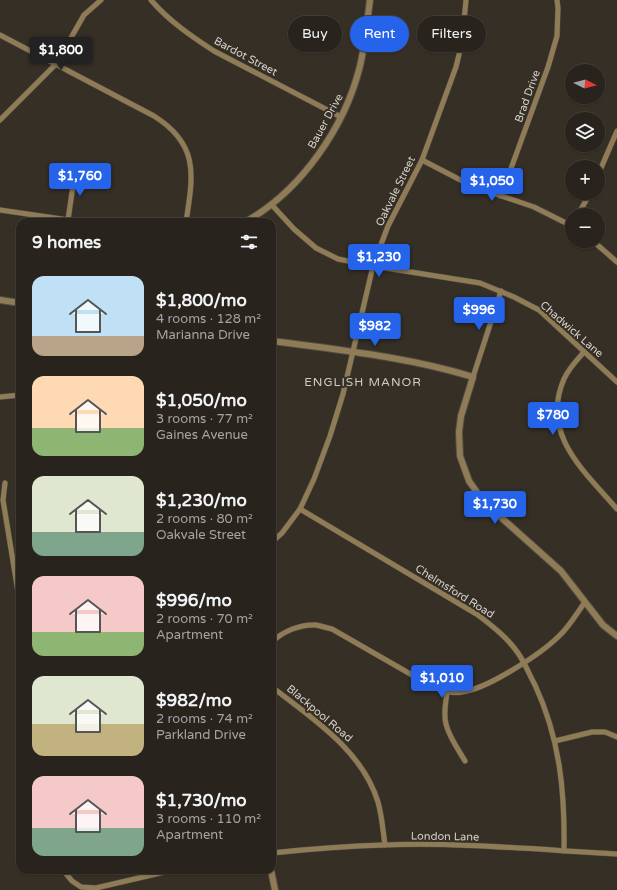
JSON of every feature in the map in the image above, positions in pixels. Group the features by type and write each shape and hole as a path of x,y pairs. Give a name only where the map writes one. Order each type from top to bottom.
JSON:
{"street":[{"path":"0,120 56,64 84,15 101,0"},
{"name":"Bardot Street","path":"151,0 165,15 202,43 341,117"},
{"name":"Bauer Drive","path":"251,218 271,204 292,186 308,168 328,141 341,117 360,66 370,0"},
{"name":"Oakvale Street","path":"276,538 282,533 300,509 314,479 330,436 343,394 373,266 388,226 422,160 456,67 462,42 466,0"},
{"name":"Brad Drive","path":"501,196 558,36 557,0"},
{"path":"0,34 166,123 177,135 186,149 192,170 192,184 187,218"},
{"path":"604,160 617,131"},
{"path":"422,160 472,186 534,207 565,222"},
{"path":"68,218 75,172"},
{"name":"Chadwick Lane","path":"271,204 294,229 316,248 338,259 480,283 501,291 539,310 617,382"},
{"path":"0,210 54,218"},
{"path":"601,248 617,262"},
{"path":"501,291 461,416 459,432 460,456 469,481 481,498 561,571 603,625 617,636"},
{"path":"0,300 16,303"},
{"path":"276,342 352,352 441,367 473,377"},
{"path":"584,352 571,367 564,379 559,396 558,416 560,429 567,448 575,460 617,509"},
{"path":"0,397 16,395"},
{"path":"5,483 3,500 16,565"},
{"name":"Chelmsford Road","path":"300,509 478,615 501,634 517,651 543,702 555,741 563,785 565,816 564,851"},
{"path":"276,639 294,629 316,625 332,629 433,686 447,692 461,693 478,689 524,663 559,636 585,602"},
{"name":"Blackpool Road","path":"276,689 331,733 350,752 366,774 378,801 385,845"},
{"path":"447,692 444,712 446,724 450,737 464,761"},
{"path":"555,741 592,732 605,732 617,737"},
{"name":"London Lane","path":"276,853 385,845 454,845 617,854"},
{"path":"66,874 72,881 81,887 96,888 142,874"},
{"path":"272,874 275,890"}],"district":[{"name":"ENGLISH MANOR","path":"363,382"}]}
